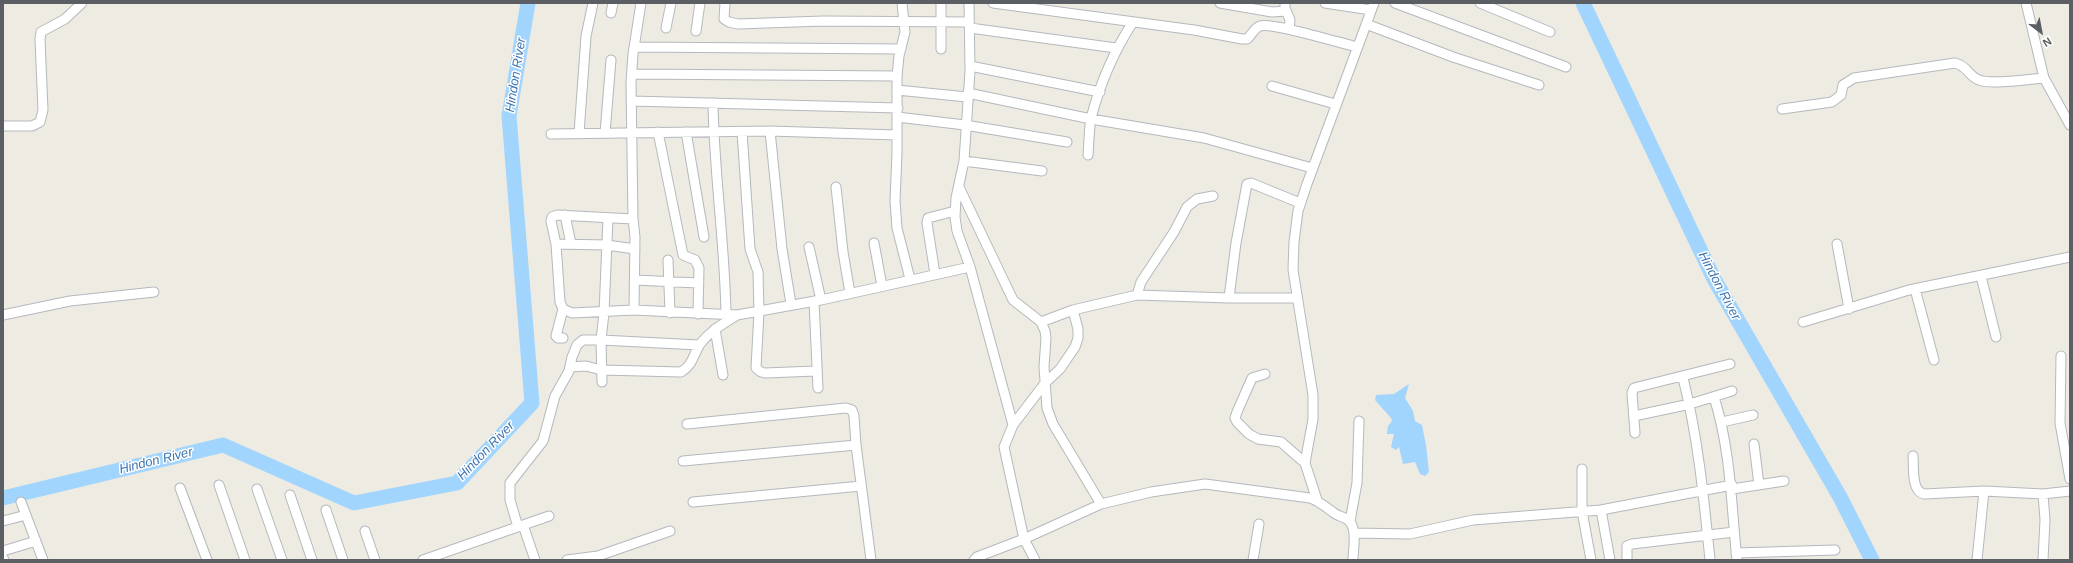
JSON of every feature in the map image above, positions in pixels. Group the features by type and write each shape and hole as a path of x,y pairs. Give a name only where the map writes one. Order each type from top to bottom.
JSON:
{"street":[{"path":"3,126 32,126 40,122 43,110 40,53 41,32 65,19 82,3"},
{"path":"578,133 586,36 593,3"},
{"path":"612,13 613,3"},
{"path":"634,310 635,249 631,101 634,47 641,3"},
{"path":"666,28 671,3"},
{"path":"696,31 700,3"},
{"path":"725,3 724,19 738,24 942,20 1116,48"},
{"path":"902,3 905,32 900,49 897,76 898,113 896,215 903,256 910,279"},
{"path":"941,3 942,49"},
{"path":"969,3 970,66 965,125 964,161 955,211 957,232 970,267 1013,425"},
{"path":"993,3 1194,30 1242,39 1247,39 1257,27 1262,25 1289,29 1356,47"},
{"path":"1220,3 1272,12 1285,7 1290,20 1289,29"},
{"path":"1317,500 1305,463 1313,419 1313,395 1297,298 1293,258 1298,211 1335,104 1372,7 1325,3"},
{"path":"1395,3 1566,67"},
{"path":"1480,3 1501,13 1550,32"},
{"path":"1501,13 1504,3"},
{"path":"2026,3 2044,78 2070,125"},
{"path":"1088,155 1091,119 1100,92 1116,48 1133,22"},
{"path":"1366,24 1453,57 1539,85"},
{"path":"634,47 900,49"},
{"path":"605,134 611,60"},
{"path":"1782,109 1832,102 1841,95 1843,85 1854,78 1954,63 1966,68 1980,81 1990,82 2044,78"},
{"path":"970,66 1100,92"},
{"path":"632,74 897,76"},
{"path":"1272,86 1335,104"},
{"path":"897,90 967,95 1091,119 1204,138 1312,168"},
{"path":"631,101 898,113 1068,142"},
{"path":"713,104 725,265 726,315"},
{"path":"552,134 632,134 658,132 714,133 770,131 897,135"},
{"path":"770,131 782,249 791,304"},
{"path":"658,132 683,255 697,262 699,268 698,314"},
{"path":"686,132 704,236"},
{"path":"742,132 750,249 758,272 759,312 755,364 758,370 765,372 816,371"},
{"path":"964,161 1042,170"},
{"path":"1229,298 1236,243 1247,184 1251,183 1300,203"},
{"path":"836,187 843,252 850,293"},
{"path":"959,187 1013,300 1041,322 1046,338 1044,368 1046,408 1052,424 1101,504"},
{"path":"1137,295 1141,282 1174,232 1187,207 1197,200 1213,196"},
{"path":"934,274 927,223 928,218 955,211"},
{"path":"563,338 558,338 556,336 563,309 560,302 556,244 551,220 552,217 557,215 633,219"},
{"path":"565,216 571,244"},
{"path":"602,382 601,340 604,313 608,218"},
{"path":"874,243 882,286"},
{"path":"556,244 607,245 635,249"},
{"path":"1837,244 1849,309"},
{"path":"809,247 817,300 816,371 818,388"},
{"path":"1803,322 1915,289 2070,257"},
{"path":"668,260 670,313"},
{"path":"563,309 572,313 604,313 634,310 670,313 737,315 759,312 970,267"},
{"path":"1981,276 1996,337"},
{"path":"635,280 698,283"},
{"path":"1915,289 1934,360"},
{"path":"3,315 70,301 154,292"},
{"path":"1041,322 1073,310 1137,295 1229,298 1297,298"},
{"path":"1035,560 1024,539 1004,447 1013,425 1044,383 1060,369 1075,347 1078,338 1073,310"},
{"path":"570,367 586,366 601,370 681,372 692,363 699,346 715,329 737,315"},
{"path":"715,329 723,374"},
{"path":"535,560 510,500 510,483 544,441 555,396 567,376 572,357 579,342 601,340 699,346"},
{"path":"2061,356 2060,423 2070,480"},
{"path":"1635,433 1632,393 1634,388 1683,378 1730,364"},
{"path":"1265,374 1252,378 1237,412 1237,422 1253,437 1281,442 1305,463"},
{"path":"1683,378 1690,404 1703,490 1710,560"},
{"path":"1634,416 1690,404 1732,391"},
{"path":"1714,397 1722,422 1732,487 1734,532 1737,556 1835,550"},
{"path":"687,424 846,408 852,410 854,416 856,445 871,560"},
{"path":"1722,422 1752,415"},
{"path":"1353,560 1354,533 1350,521 1357,483 1359,421"},
{"path":"1754,444 1759,485"},
{"path":"683,462 856,445"},
{"path":"1913,456 1916,488 1920,493 1984,491 2043,494 2070,491"},
{"path":"1582,469 1582,511 1591,560"},
{"path":"1354,533 1410,534 1473,520 1601,510 1703,490 1759,485 1784,481"},
{"path":"974,560 977,557 1024,539 1101,504 1151,492 1205,484 1310,498 1317,500 1350,521"},
{"path":"219,485 245,560"},
{"path":"693,502 861,486"},
{"path":"180,488 207,560"},
{"path":"257,489 282,560"},
{"path":"1977,560 1984,491"},
{"path":"2043,494 2045,520 2043,560"},
{"path":"290,495 312,560"},
{"path":"21,502 43,560"},
{"path":"326,510 344,560"},
{"path":"1601,510 1610,560"},
{"path":"3,521 26,515"},
{"path":"425,560 550,516"},
{"path":"1253,560 1259,524"},
{"path":"365,531 375,560"},
{"path":"568,560 598,556 670,532"},
{"path":"1627,560 1626,550 1629,544 1734,532"},
{"path":"3,551 36,542"}],"water":[{"path":"1409,384 1405,398 1413,411 1415,421 1422,425 1429,472 1425,476 1420,474 1415,462 1403,464 1399,447 1396,450 1391,447 1394,434 1387,434 1388,426 1392,421 1391,418 1375,400 1376,395 1394,394"}],"waterway":[{"name":"Hindon River","path":"3,498 223,445 354,503 457,483 532,403 509,116 528,3"},
{"name":"Hindon River","path":"1583,3 1714,279 1840,497 1872,560"}]}
